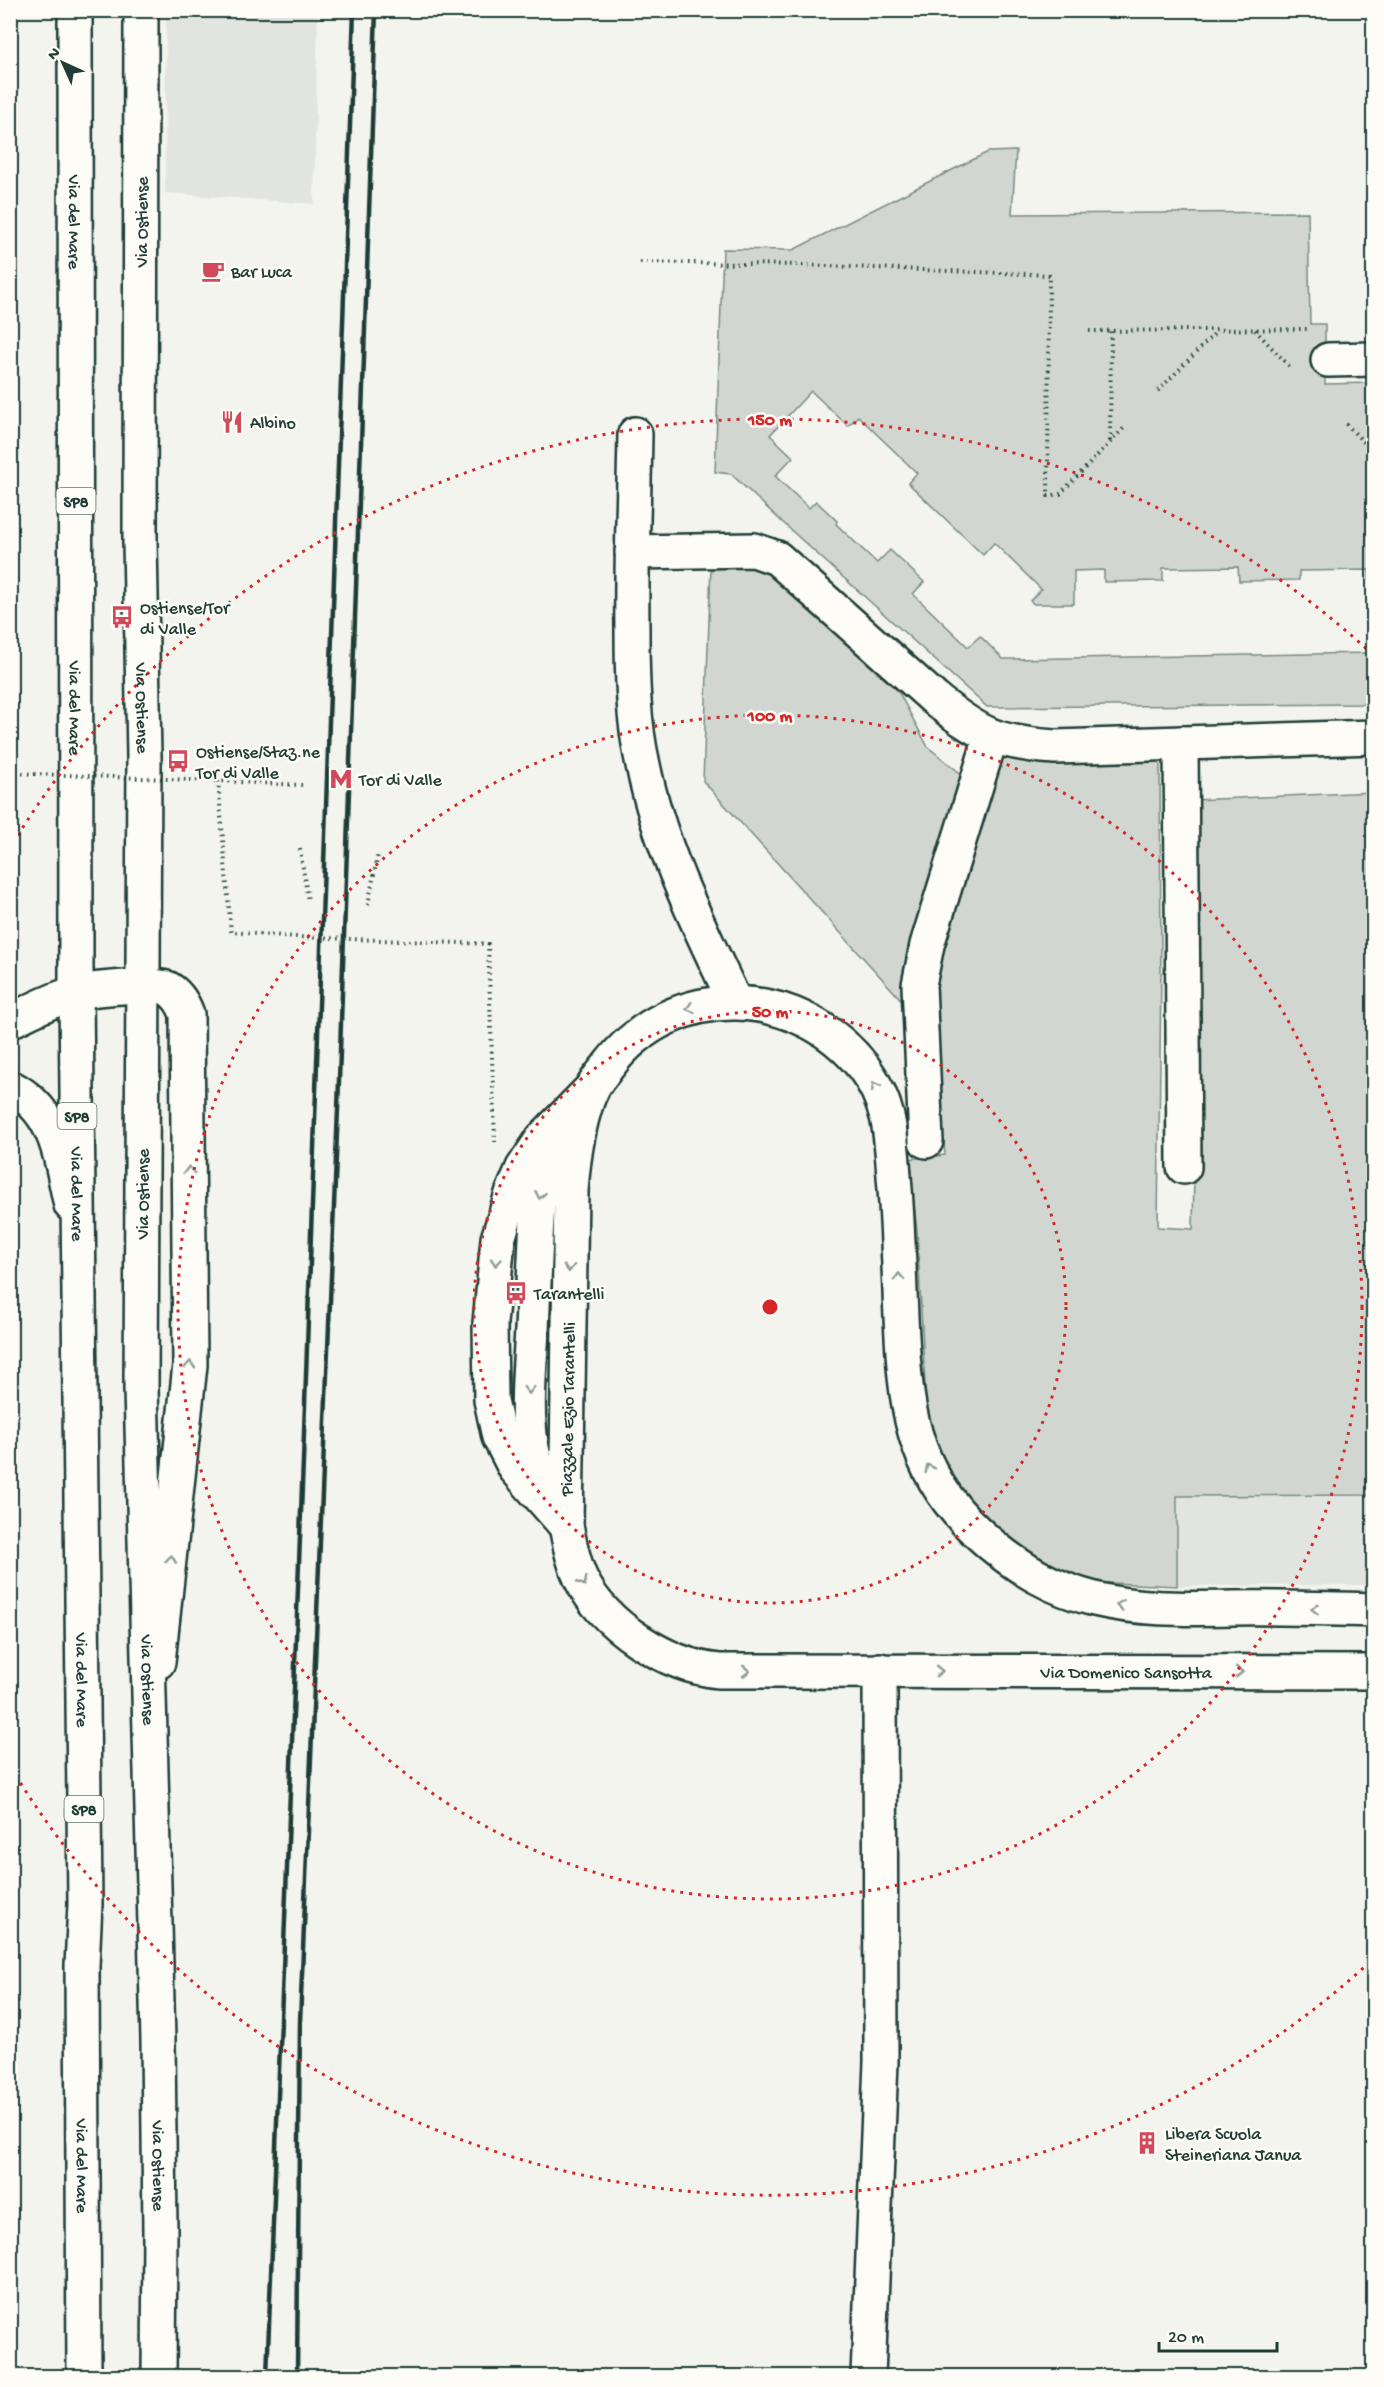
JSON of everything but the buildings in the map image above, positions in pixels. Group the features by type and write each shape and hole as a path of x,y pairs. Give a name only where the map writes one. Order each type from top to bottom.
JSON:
{"street":[{"name":"Via del Mare","path":"75,10 76,992 85,1904 82,2012 84,2376"},
{"name":"Via Ostiense","path":"141,10 140,541 144,757 141,1388 159,2051 159,2376"},
{"path":"1328,360 1374,359"},
{"path":"635,434 632,666 642,764 660,829 685,895 735,1002"},
{"path":"632,552 747,550 766,553 777,558 935,699 962,721 991,737 1029,746 1055,747 1374,737"},
{"path":"926,1141 919,984 927,945 991,737"},
{"path":"1181,743 1184,1167"},
{"path":"10,1021 76,992 142,986 168,988 182,1002 187,1014 190,1297 188,1388 172,1549 151,1721"},
{"name":"Piazzale Ezio Tarantelli","path":"880,1670 719,1671 694,1666 662,1654 639,1640 596,1603 575,1566 566,1526 571,1181 574,1153 592,1087 626,1045 651,1025 689,1008 735,1002 789,1013 820,1028 855,1058 881,1096 890,1128 892,1146 902,1335 909,1414 918,1446 928,1469 961,1517 1004,1555 1033,1575 1077,1594 1106,1603 1154,1609 1374,1610"},
{"path":"10,1087 29,1097 51,1127 79,1241"},
{"path":"566,1526 515,1468 499,1437 491,1400 490,1323 498,1239 523,1168 543,1138 592,1087"},
{"path":"868,2376 881,2062 880,1670"},
{"name":"Via Domenico Sansotta","path":"880,1670 1374,1672"}],"path":[{"path":"640,262 1048,274 1048,496 1060,494 1124,428"},
{"path":"1089,331 1308,329"},
{"path":"1255,330 1299,376"},
{"path":"1110,442 1111,331"},
{"path":"1158,391 1216,331"},
{"path":"1346,424 1374,453"},
{"path":"10,773 302,785"},
{"path":"218,781 231,932 297,937 488,944 495,1144"},
{"path":"300,849 308,901"},
{"path":"368,905 378,854"}],"shaded area":[{"path":"166,11 318,11 314,204 165,193"},
{"path":"1016,151 1012,214 1308,212 1310,324 1325,324 1325,384 1373,383 1373,579 1369,579 1369,570 1299,571 1299,580 1239,581 1238,567 1163,568 1163,581 1104,582 1104,570 1074,571 1074,604 1034,604 1030,601 1041,589 994,543 983,555 908,483 917,473 858,416 848,426 811,391 770,435 793,457 775,476 809,508 816,501 837,521 836,524 877,563 890,550 924,582 913,594 968,647 980,636 1003,659 1373,653 1373,704 987,707 731,474 715,472 723,249 793,250 988,152"},
{"path":"749,564 773,576 898,691 928,747 965,777 905,1004 703,781 711,567"},
{"path":"1000,758 1160,761 1161,972 1158,1227 1193,1229 1196,1054 1193,800 1373,792 1373,1495 1177,1496 1177,1586 1089,1582 1044,1562 998,1534 959,1493 931,1439 926,1404 917,1231 909,1159 945,1155 932,987"},
{"path":"1373,1495 1373,1585 1177,1586 1176,1496"}],"railway":[{"path":"267,2376 303,1461 354,10"},
{"path":"297,2376 300,2022 338,1109 376,10"}],"place":[{"name":"Bar Luca","path":"213,271"},
{"name":"Albino","path":"232,422"},
{"name":"Ostiense/Tor di Valle","path":"122,617"},
{"name":"Ostiense/Staz.ne Tor di Valle","path":"178,761"},
{"name":"Tor di Valle","path":"341,779"},
{"name":"Tarantelli","path":"516,1293"},
{"name":"Libera Scuola Steineriana Janua","path":"1147,2143"}]}
